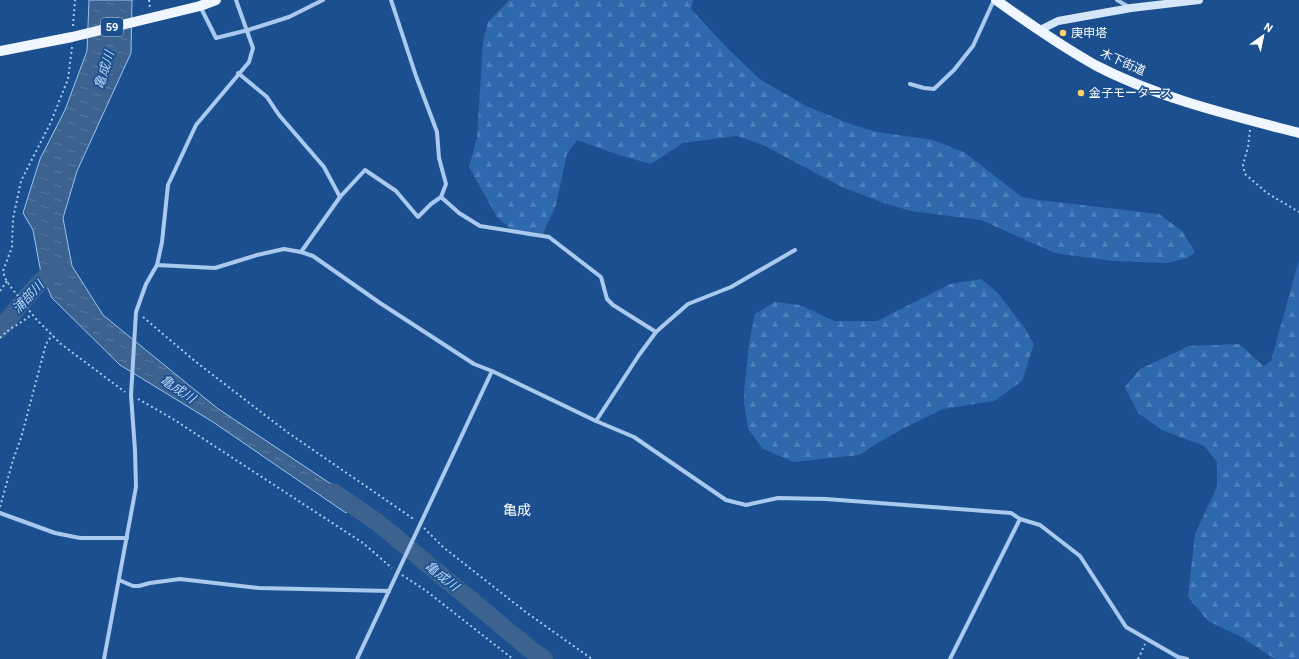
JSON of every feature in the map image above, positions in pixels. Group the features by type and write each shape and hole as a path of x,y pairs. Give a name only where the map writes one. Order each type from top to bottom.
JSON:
{"main road":[{"name":"59","path":"0,51 72,37 200,6 216,0"},
{"name":"木下街道","path":"995,0 1095,64 1122,78 1197,106 1299,133"}],"street":[{"path":"104,659 136,487 131,395 136,312 146,284 157,265 162,242 168,185 196,125 238,73 249,62 253,48 248,30 236,0"},
{"path":"200,6 216,38 289,17 323,0"},
{"path":"301,252 340,197 365,170 396,191 418,218 441,197 446,184 439,158 437,132 416,76 391,0"},
{"path":"910,84 934,89 954,70 973,46 995,0"},
{"path":"1117,0 1131,8"},
{"path":"1040,30 1058,21 1131,8 1199,0"},
{"path":"238,73 267,97 279,115 324,167 340,197"},
{"path":"441,197 459,213 480,226 549,237 601,277 607,299 613,305 656,332"},
{"path":"157,265 215,268 257,255 284,250 301,252 313,256 474,364 492,370 596,421 634,437 726,500 746,505 778,498 826,499 1011,513 1040,525 1080,556 1126,627 1178,657 1187,659"},
{"path":"596,421 639,355 656,332 688,304 732,287 795,250"},
{"path":"357,659 492,370"},
{"path":"0,512 55,532 80,538 127,538"},
{"path":"950,659 1020,518"},
{"path":"119,580 133,586 139,586 150,582 180,579 259,588 389,591"}],"path":[{"path":"75,0 68,79 51,122 21,181 13,219 12,247 3,271 7,282 32,314 61,344 131,395 173,419 363,543 398,572 426,590 512,659"},
{"path":"1252,121 1248,147 1243,165 1245,174 1267,193 1299,212"},
{"path":"0,291 7,282"},
{"path":"136,312 196,362 287,432 420,523 443,547 527,613 592,659"},
{"path":"0,338 7,331 26,320 32,314"},
{"path":"0,509 46,344 52,335"},
{"path":"1138,659 1147,640"}],"green space":[{"path":"509,0 693,0 691,9 728,49 761,80 806,106 853,125 877,132 933,140 964,152 1022,197 1159,214 1182,231 1195,252 1187,258 1167,263 1112,261 1055,253 981,220 911,211 884,203 842,187 763,145 737,136 683,143 651,164 619,155 577,140 567,154 556,205 542,236 529,237 512,230 497,217 469,167 477,138 483,42 488,22"},
{"path":"1299,260 1299,659 1275,659 1241,637 1208,621 1188,597 1195,534 1217,487 1217,462 1204,446 1162,430 1138,413 1125,387 1140,369 1189,346 1239,344 1264,366 1271,361"},
{"path":"981,279 997,292 1024,327 1034,344 1022,381 994,401 943,409 902,429 859,455 794,462 763,449 748,429 744,393 749,343 755,314 775,302 800,305 834,321 877,321 950,284"}],"water":[{"path":"89,0 132,0 131,53 77,171 63,218 72,266 103,315 217,408 358,502 346,513 213,422 120,365 52,298 41,273 33,230 23,213 40,159 65,110 87,51"}],"waterway":[{"name":"浦部川","path":"0,329 41,281 57,268"},
{"name":"亀成川","path":"333,492 377,522 531,650 544,659"}],"place":[{"name":"庚申塔","path":"1063,33"},
{"name":"金子モータース","path":"1081,93"}],"district":[{"name":"亀成","path":"517,510"}]}
